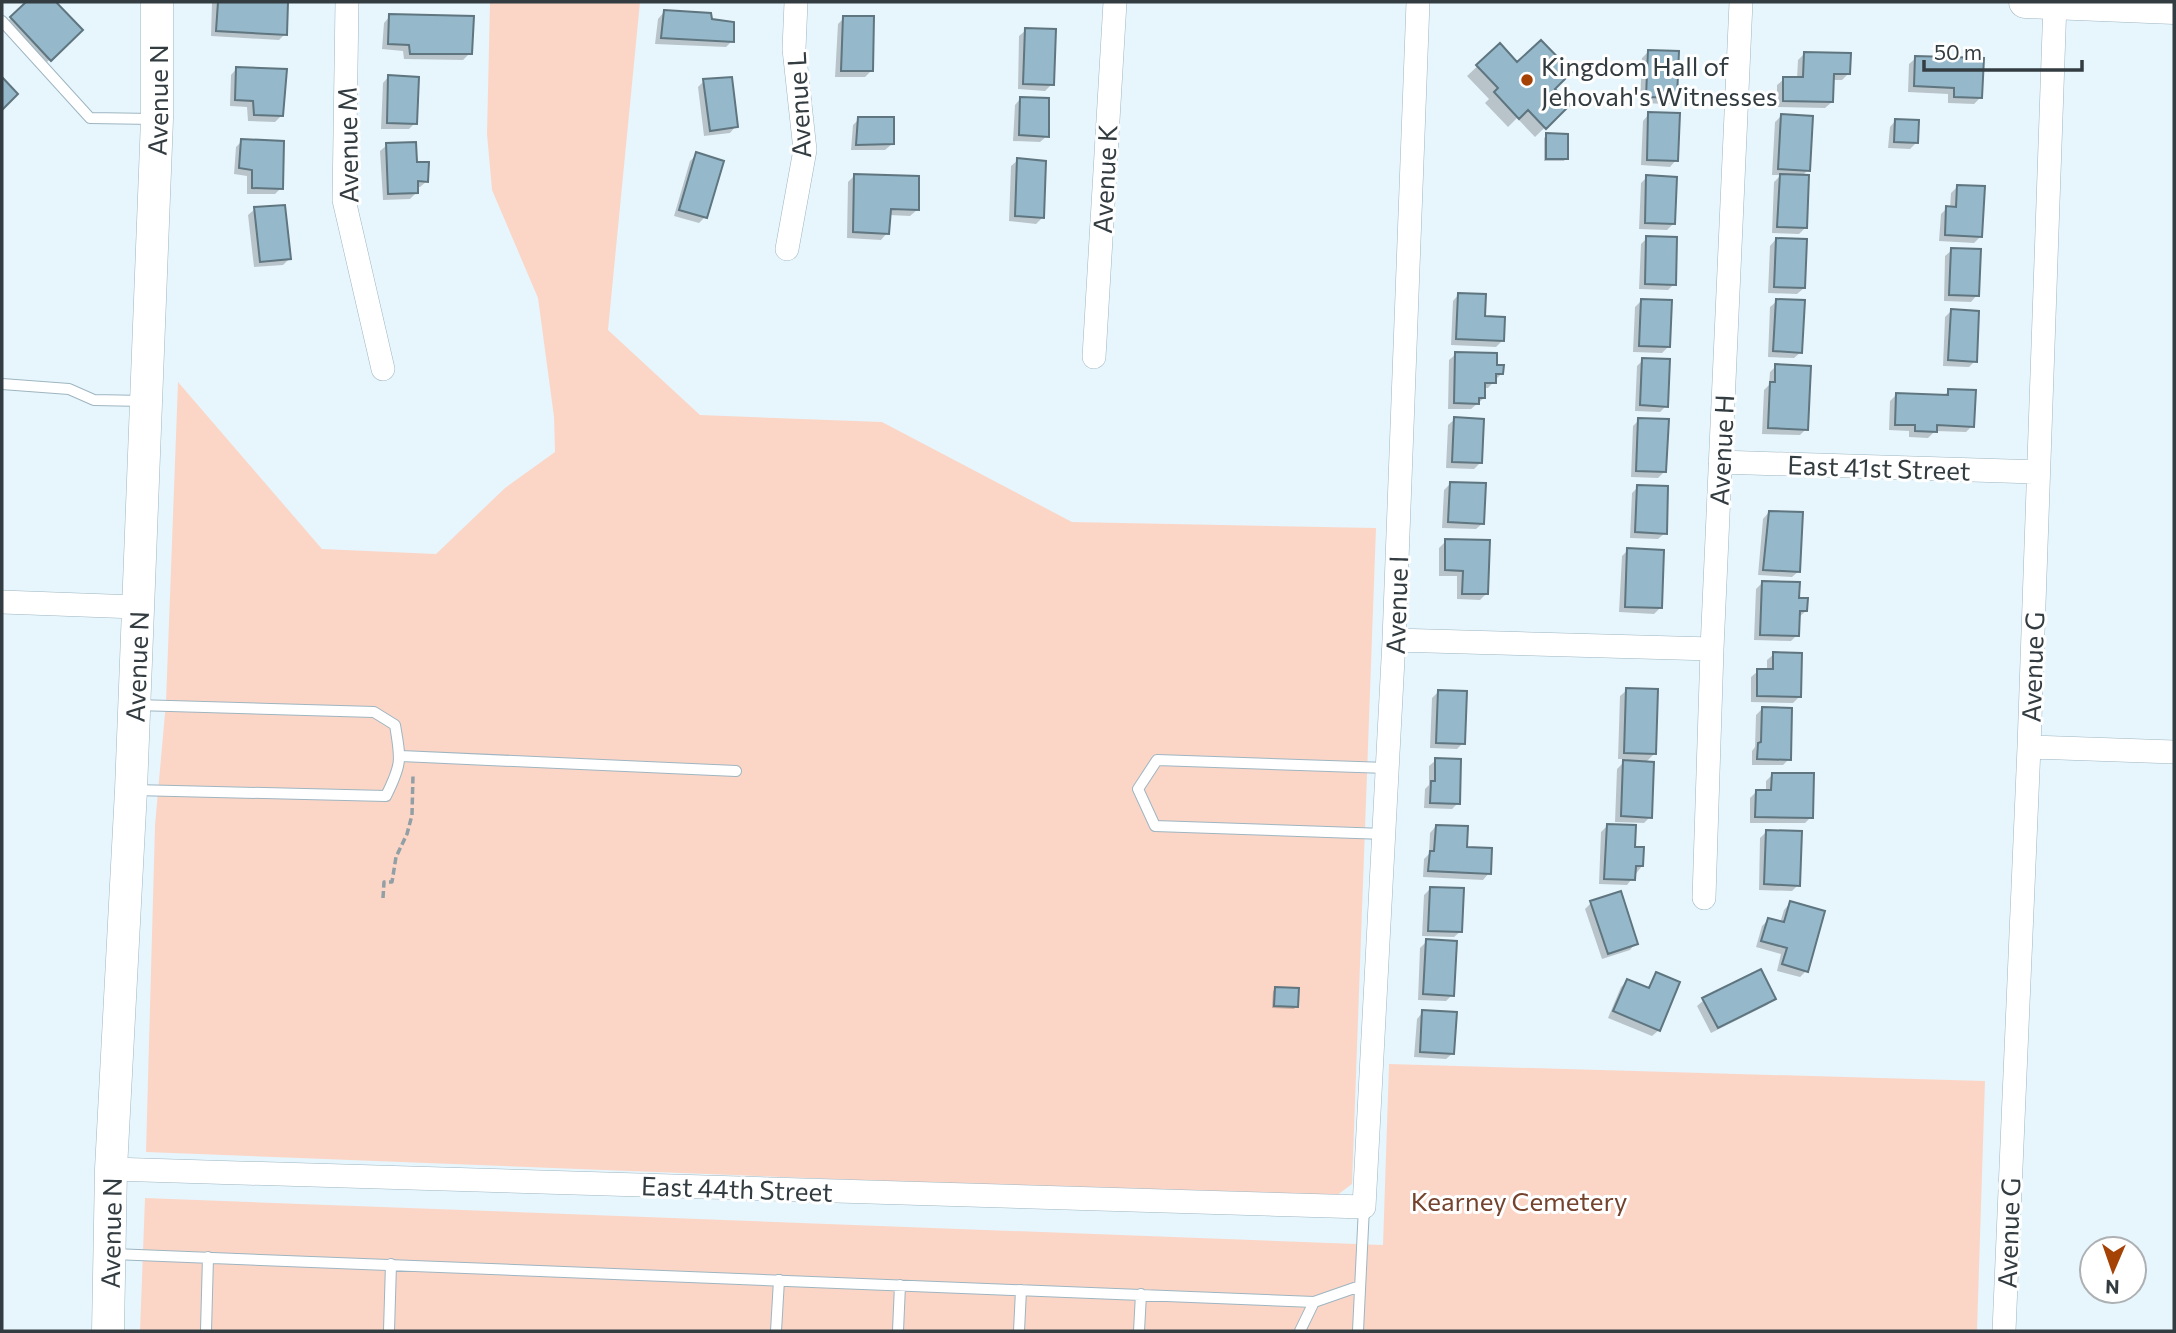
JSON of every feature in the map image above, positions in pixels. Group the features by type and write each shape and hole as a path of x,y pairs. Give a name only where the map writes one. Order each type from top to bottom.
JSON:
{"main road":[{"name":"Avenue N","path":"108,1331 111,1169 131,790 157,119 157,2"},
{"path":"2045,2 2174,8"}],"street":[{"name":"Avenue M","path":"347,2 344,200 383,369"},
{"name":"Avenue L","path":"788,249 805,150 794,49 796,2"},
{"name":"Avenue K","path":"1094,357 1115,2"},
{"name":"Avenue I","path":"1364,1208 1394,640 1418,2"},
{"name":"Avenue H","path":"1704,898 1712,649 1741,2"},
{"name":"Avenue G","path":"2004,1331 2038,472 2045,2"},
{"name":"East 41st Street","path":"1720,462 2038,472"},
{"path":"2,602 136,607"},
{"path":"1394,640 1712,649"},
{"path":"2029,747 2174,752"},
{"name":"East 44th Street","path":"111,1169 1364,1208"}],"lane":[{"path":"2,21 90,118 157,119"},
{"path":"2,384 69,389 94,400 144,401"},
{"path":"131,790 386,796 400,768 401,756 395,725 374,712 133,705"},
{"path":"401,756 736,771"},
{"path":"1385,834 1155,826 1138,789 1157,760 1388,768"},
{"path":"1358,1331 1364,1208"},
{"path":"109,1254 1314,1301 1360,1286"},
{"path":"206,1331 208,1257"},
{"path":"389,1331 391,1264"},
{"path":"776,1331 779,1280"},
{"path":"898,1331 900,1285"},
{"path":"1019,1331 1021,1290"},
{"path":"1139,1331 1141,1294"},
{"path":"1300,1331 1314,1301"}],"path":[{"path":"383,898 384,881 391,882 396,857 410,823 413,772"}],"green space":[{"path":"490,2 640,2 608,330 700,415 882,422 1072,522 1376,528 1352,1184 1336,1196 1313,1198 146,1152 155,825 166,702 178,382 322,549 436,554 505,488 555,452 554,417 538,298 492,190 487,134"},
{"name":"Kearney Cemetery","path":"1389,1064 1985,1081 1977,1331 140,1331 145,1198 1383,1245"}],"building":[{"path":"26,2 56,2 83,30 51,61 10,17"},
{"path":"218,2 288,2 287,35 216,31"},
{"path":"664,10 711,13 712,19 734,22 734,42 661,38"},
{"path":"389,14 474,16 472,54 410,54 409,45 388,44"},
{"path":"843,16 874,16 873,71 841,71"},
{"path":"1025,28 1056,29 1054,85 1023,84"},
{"name":"Kingdom Hall of Jehovah's Witnesses","path":"1541,40 1572,72 1555,89 1570,105 1546,129 1528,110 1519,119 1494,92 1498,88 1476,65 1500,43 1517,62"},
{"path":"1648,50 1679,51 1677,98 1646,97"},
{"path":"1804,52 1851,53 1850,74 1834,74 1833,102 1783,101 1783,77 1803,77"},
{"path":"1915,56 1984,58 1982,98 1954,97 1954,88 1914,86"},
{"path":"236,67 287,69 283,116 254,115 253,101 235,100"},
{"path":"388,75 419,77 417,124 387,123"},
{"path":"2,77 18,94 2,110"},
{"path":"732,77 738,127 710,131 703,79"},
{"path":"1020,97 1049,98 1049,137 1019,135"},
{"path":"1648,112 1680,113 1678,161 1647,160"},
{"path":"1781,114 1813,116 1810,171 1778,169"},
{"path":"858,117 894,117 894,144 856,145"},
{"path":"1895,119 1919,120 1918,143 1894,142"},
{"path":"1546,133 1568,134 1568,159 1546,159"},
{"path":"241,139 284,141 283,189 252,188 252,170 239,168"},
{"path":"416,142 417,162 429,162 428,182 418,181 418,193 388,194 386,143"},
{"path":"696,152 724,161 707,218 679,210"},
{"path":"1017,158 1046,161 1044,218 1015,216"},
{"path":"854,174 919,176 919,210 891,209 889,234 853,232"},
{"path":"1780,174 1809,175 1807,228 1777,227"},
{"path":"1646,175 1677,177 1675,224 1645,223"},
{"path":"1957,185 1985,186 1982,237 1945,235 1946,206 1956,207"},
{"path":"285,205 291,259 260,262 254,207"},
{"path":"1646,236 1677,237 1676,285 1645,284"},
{"path":"1776,238 1807,239 1805,288 1774,287"},
{"path":"1951,248 1981,249 1979,296 1949,295"},
{"path":"1458,293 1486,294 1485,316 1505,317 1504,341 1456,339"},
{"path":"1641,299 1672,300 1670,347 1639,346"},
{"path":"1776,299 1805,300 1802,353 1773,351"},
{"path":"1951,309 1979,311 1977,362 1948,360"},
{"path":"1455,352 1497,353 1497,365 1504,365 1503,374 1496,374 1496,383 1485,383 1485,398 1479,398 1479,404 1454,403"},
{"path":"1642,358 1670,359 1668,407 1640,405"},
{"path":"1775,364 1811,366 1808,430 1768,428 1770,382 1775,382"},
{"path":"1948,389 1976,390 1974,427 1937,425 1937,432 1915,431 1915,425 1895,425 1896,393 1948,395"},
{"path":"1454,417 1484,419 1482,463 1452,462"},
{"path":"1638,418 1669,419 1666,472 1636,471"},
{"path":"1450,482 1486,483 1484,524 1448,522"},
{"path":"1637,485 1668,486 1667,534 1635,532"},
{"path":"1769,511 1803,512 1800,572 1763,570"},
{"path":"1445,539 1490,540 1488,594 1462,594 1463,571 1445,570"},
{"path":"1627,548 1664,550 1662,608 1625,607"},
{"path":"1762,581 1800,582 1799,598 1808,598 1807,611 1800,611 1799,636 1760,635"},
{"path":"1773,652 1802,653 1801,697 1757,696 1757,669 1773,669"},
{"path":"1626,688 1658,689 1656,754 1624,753"},
{"path":"1438,690 1467,691 1465,744 1436,743"},
{"path":"1762,707 1792,708 1791,760 1757,759 1758,743 1761,742"},
{"path":"1435,758 1461,759 1460,804 1430,803 1431,781 1435,781"},
{"path":"1623,760 1654,762 1652,818 1621,816"},
{"path":"1772,773 1814,773 1813,818 1755,817 1756,790 1771,790"},
{"path":"1607,824 1636,825 1635,847 1644,847 1643,866 1636,866 1635,880 1604,879"},
{"path":"1436,825 1468,826 1467,847 1492,848 1491,874 1428,871 1430,851 1434,851"},
{"path":"1766,830 1802,831 1800,886 1764,884"},
{"path":"1430,887 1464,888 1462,932 1428,931"},
{"path":"1621,891 1638,944 1608,954 1590,901"},
{"path":"1790,901 1825,911 1808,972 1782,964 1787,948 1761,941 1768,918 1784,922"},
{"path":"1426,939 1457,941 1454,996 1423,994"},
{"path":"1761,969 1776,999 1718,1028 1702,998"},
{"path":"1656,972 1680,982 1660,1031 1613,1011 1627,979 1649,988"},
{"path":"1275,987 1299,988 1298,1007 1274,1006"},
{"path":"1422,1010 1457,1012 1454,1054 1420,1052"}],"place":[{"name":"Kingdom Hall of Jehovah's Witnesses","path":"1527,80"}]}
